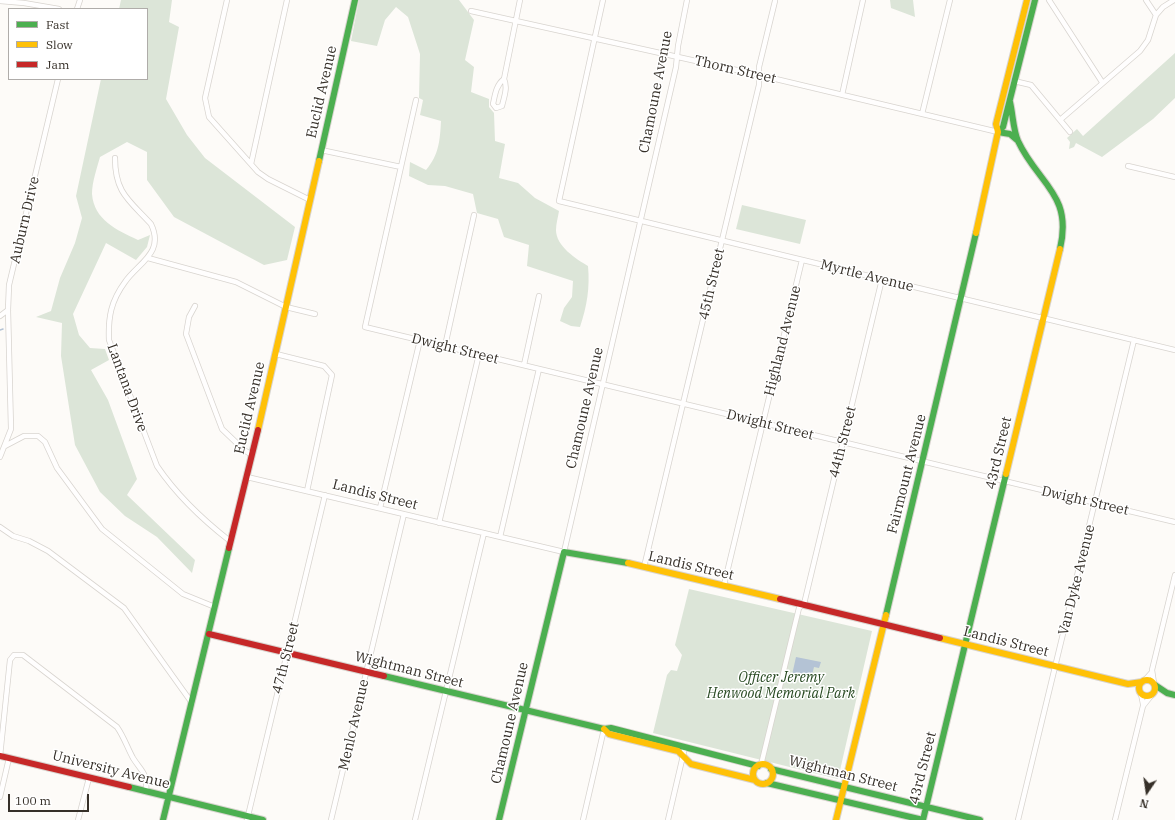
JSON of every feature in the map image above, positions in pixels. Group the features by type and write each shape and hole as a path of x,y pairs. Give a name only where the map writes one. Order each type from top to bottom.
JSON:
{"main road":[{"name":"Euclid Avenue","path":"162,820 209,634 230,541 247,477 276,354 355,0"},
{"name":"Fairmount Avenue","path":"836,820 882,623 962,299 998,132 996,124 1027,0"},
{"name":"Fairmount Avenue","path":"998,132 1003,127 1035,0"},
{"name":"43rd Street","path":"923,820 1063,236 1063,213 1049,184 1017,140 1010,102"},
{"path":"998,132 1010,134 1017,140"},
{"name":"Landis Street","path":"564,552 604,558 804,604 1128,684 1140,692"},
{"name":"Chamoune Avenue","path":"499,820 564,552"},
{"name":"Wightman Street","path":"209,634 525,711 604,729 611,728 759,766 766,765 771,769 980,820"},
{"path":"1167,693 1146,696 1140,692 1139,686 1143,681 1149,680 1167,693 1175,695"},
{"name":"Landis Street","path":"1128,684 1143,681"},
{"path":"1152,695 1155,690 1154,684"},
{"name":"Wightman Street","path":"604,729 609,734 678,751 691,764 755,780 760,784 767,783 923,820"},
{"name":"University Avenue","path":"0,756 146,791 247,818 263,820"},
{"path":"755,780 754,771 759,766"},
{"name":"Wightman Street","path":"767,783 772,775 771,769"}],"street":[{"path":"227,0 205,98 206,110 209,117 251,164 268,179 310,200"},
{"path":"251,164 287,0"},
{"path":"504,79 500,82 496,91 493,104 496,108 502,106 505,95 504,79 520,0"},
{"path":"595,39 603,0"},
{"name":"Chamoune Avenue","path":"564,552 676,67 676,56 687,0"},
{"path":"842,95 863,0"},
{"path":"922,114 950,0"},
{"path":"1049,0 1102,82"},
{"path":"1146,0 1156,15"},
{"path":"1060,120 1102,82 1140,51 1148,40 1156,15 1163,7 1174,0"},
{"path":"0,1 53,8"},
{"name":"45th Street","path":"644,567 759,85 759,75 775,1"},
{"name":"Thorn Street","path":"471,11 759,75 998,132"},
{"name":"Myrtle Avenue","path":"595,39 559,201 1175,350"},
{"name":"Auburn Drive","path":"0,457 11,429 8,310 9,284 58,80"},
{"path":"1014,81 1031,85 1070,132"},
{"path":"321,150 401,167 416,100"},
{"name":"Lantana Drive","path":"115,158 115,173 119,187 154,230 154,244 148,258 125,281 112,306 108,319 109,340 157,466 163,476 193,508 230,541"},
{"path":"1128,166 1175,177"},
{"name":"Dwight Street","path":"401,167 365,327 1175,522"},
{"path":"445,346 474,215"},
{"path":"148,258 236,282 286,307 315,314"},
{"name":"Highland Avenue","path":"724,585 802,260"},
{"name":"44th Street","path":"759,766 798,608 804,604 882,279"},
{"path":"524,365 539,296"},
{"path":"195,306 189,317 186,334 222,429 244,450 252,454"},
{"path":"0,316 8,310"},
{"path":"380,508 420,340"},
{"name":"Van Dyke Avenue","path":"1018,820 1134,340"},
{"path":"276,354 324,366 332,375 308,491"},
{"path":"439,523 480,354"},
{"path":"500,537 539,369"},
{"path":"5,446 24,436 38,436 45,442 57,468 102,529 183,594 215,607"},
{"name":"Landis Street","path":"247,477 564,552"},
{"name":"47th Street","path":"247,818 325,495"},
{"name":"Menlo Avenue","path":"331,820 404,514"},
{"path":"0,527 13,536 29,541 48,551 124,608 192,703"},
{"path":"415,820 484,533"},
{"path":"1154,684 1152,670 1175,575"},
{"path":"0,756 10,660 17,654 28,657 117,727 125,738 133,757 144,772 147,782 146,791"},
{"path":"1143,681 1152,670"},
{"path":"1140,692 1144,706"},
{"path":"1116,820 1144,706 1152,695"},
{"path":"583,820 604,729"},
{"path":"668,820 685,747"},
{"path":"0,797 9,758"},
{"path":"78,820 89,778"}],"green space":[{"path":"121,0 172,0 169,22 179,27 166,99 187,135 205,158 295,227 287,260 264,265 174,217 147,180 147,152 127,142 100,157 92,189 97,211 115,228 138,240 150,235 147,247 136,260 106,243 73,314 79,335 90,348 105,349 109,360 91,370 108,400 137,479 127,495 195,560 192,573 157,537 125,516 100,492 75,445 61,356 62,323 36,317 51,311 60,278 75,243 82,218 76,196 101,80 148,80 148,8 119,8"},
{"path":"359,0 459,0 474,20 465,60 474,67 471,92 489,99 489,107 494,113 495,141 505,144 499,178 518,183 535,198 559,211 556,230 559,241 573,256 588,266 589,282 580,327 571,326 560,321 564,308 572,297 573,281 527,266 529,245 504,237 498,219 477,213 473,194 445,186 428,185 409,176 410,162 426,170 434,159 439,141 441,121 420,115 423,100 419,98 420,54 408,17 396,7 385,20 377,46 351,41"},
{"path":"890,0 913,0 915,17 891,8"},
{"path":"1175,53 1175,98 1153,119 1102,157 1076,143 1074,147 1069,149 1070,142 1067,138 1077,129 1083,136"},
{"path":"742,205 806,220 800,244 736,229"},
{"name":"Officer Jeremy Henwood Memorial Park","path":"689,589 872,631 838,779 653,733 667,675 671,670 677,671 682,655 675,645"}],"water":[{"path":"796,657 821,662 819,668 814,667 811,679 792,675"}],"traffic: fast":[{"path":"319,161 355,0"},
{"path":"998,132 1003,127 1035,0"},
{"path":"1010,102 1018,141 1026,156 1058,202 1062,215 1063,230 1060,249"},
{"path":"998,132 1010,134 1017,140"},
{"path":"886,615 976,233"},
{"path":"923,820 1006,474"},
{"path":"163,820 229,548"},
{"path":"499,820 564,552 628,563"},
{"path":"384,676 604,729 611,728 758,766"},
{"path":"1155,685 1167,693 1175,695"},
{"path":"771,769 980,820"},
{"path":"767,783 923,820"},
{"path":"129,787 263,820"}],"traffic: slow":[{"path":"976,233 998,132 996,124 1027,0"},
{"path":"258,430 319,161"},
{"path":"1006,474 1060,249"},
{"path":"628,563 780,599"},
{"path":"836,820 886,615"},
{"path":"940,638 1128,684 1142,682"},
{"path":"1144,680 1150,680 1155,685 1155,688 1153,694 1150,696 1144,696 1139,691 1139,685 1144,680"},
{"path":"604,729 609,734 678,751 691,764 755,780"},
{"path":"763,764 770,767 773,774 770,781 763,784 756,781 753,774 756,767 763,764"}],"traffic: jam":[{"path":"229,548 258,430"},
{"path":"780,599 940,638"},
{"path":"209,634 384,676"},
{"path":"0,756 129,787"}]}
